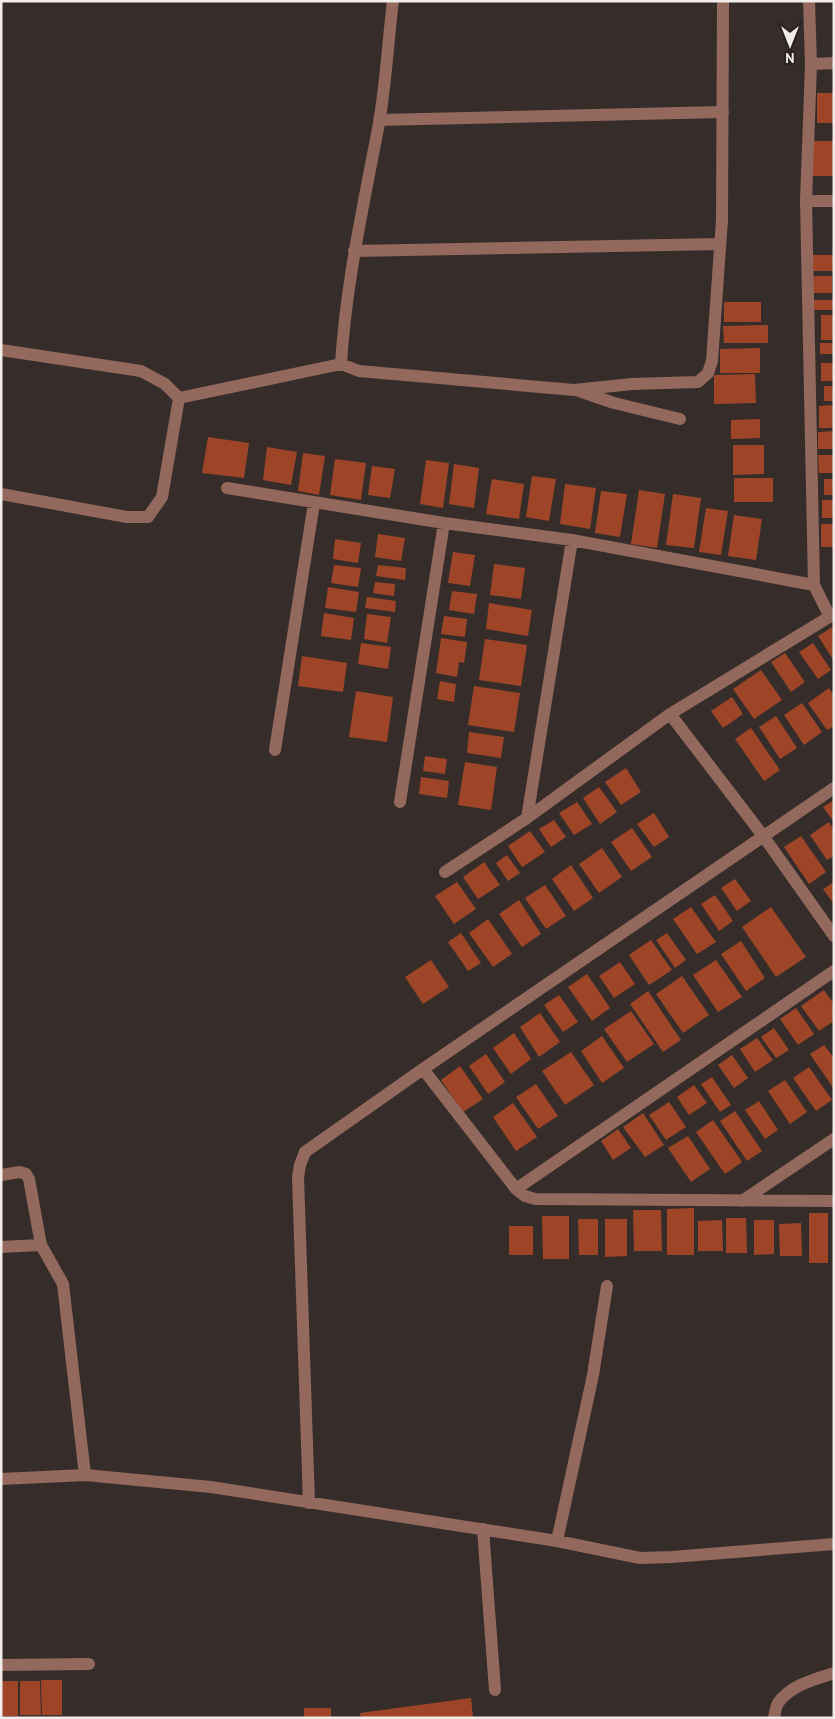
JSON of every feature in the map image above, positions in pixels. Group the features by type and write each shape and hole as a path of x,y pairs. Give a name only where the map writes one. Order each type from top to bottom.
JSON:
{"street":[{"path":"341,364 344,323 354,251 380,120 393,1"},
{"path":"179,398 341,364 359,371 574,390 632,384 698,382 708,374 712,361 722,220 723,1"},
{"path":"445,872 527,818 670,714 832,616 814,585 806,201 811,64 809,1"},
{"path":"811,64 834,63"},
{"path":"380,120 723,112"},
{"path":"806,201 834,201"},
{"path":"354,251 720,244"},
{"path":"1,350 141,371 166,384 179,398"},
{"path":"574,390 614,403 680,419"},
{"path":"1,494 127,517 148,517 162,497 179,398"},
{"path":"226,488 444,523 572,540 814,585"},
{"path":"275,750 314,503"},
{"path":"400,802 444,523"},
{"path":"527,818 572,540"},
{"path":"670,714 764,837 834,936"},
{"path":"309,1503 299,1187 300,1165 305,1152 422,1069 834,788"},
{"path":"516,1189 834,972"},
{"path":"422,1069 516,1189 525,1196 535,1199 834,1201"},
{"path":"742,1201 834,1139"},
{"path":"1,1175 20,1172 26,1174 29,1179 41,1245 63,1284 85,1475"},
{"path":"1,1247 41,1245"},
{"path":"557,1541 593,1375 607,1286"},
{"path":"1,1479 85,1475 211,1487 557,1541 640,1558 672,1558 834,1544"},
{"path":"483,1529 495,1690"},
{"path":"1,1665 89,1664"},
{"path":"774,1718 777,1704 785,1695 804,1683 834,1673"}],"building":[{"path":"817,93 834,93 834,123 817,123"},
{"path":"809,141 834,141 834,176 809,176"},
{"path":"810,255 834,255 834,271 810,271"},
{"path":"809,276 832,276 832,293 809,293"},
{"path":"813,300 833,300 834,310 813,310"},
{"path":"724,302 761,302 761,322 724,322"},
{"path":"821,315 834,315 834,340 821,340"},
{"path":"768,325 768,343 724,343 723,326"},
{"path":"820,343 834,343 834,354 820,354"},
{"path":"760,348 760,373 720,373 720,349"},
{"path":"821,363 834,363 834,381 821,381"},
{"path":"755,374 756,403 714,404 714,375"},
{"path":"824,386 834,386 834,401 824,401"},
{"path":"834,405 834,428 819,428 819,406"},
{"path":"760,419 760,438 731,439 731,420"},
{"path":"834,431 834,449 818,449 818,432"},
{"path":"208,437 249,443 244,478 202,473"},
{"path":"733,445 764,445 764,474 733,475"},
{"path":"267,447 297,452 291,485 263,480"},
{"path":"303,453 325,456 319,495 298,491"},
{"path":"818,455 834,455 834,473 819,473"},
{"path":"335,459 366,463 361,500 330,495"},
{"path":"426,460 449,463 443,508 420,504"},
{"path":"454,464 479,468 474,508 449,504"},
{"path":"372,466 395,469 390,498 368,495"},
{"path":"532,476 556,479 549,521 526,517"},
{"path":"734,478 773,478 773,502 734,502"},
{"path":"492,479 524,484 519,519 486,514"},
{"path":"824,479 834,479 834,495 824,495"},
{"path":"565,484 596,488 590,529 560,524"},
{"path":"639,490 665,494 657,548 631,544"},
{"path":"601,491 627,494 620,537 595,533"},
{"path":"673,494 701,498 694,548 666,545"},
{"path":"822,500 834,500 834,518 822,518"},
{"path":"706,508 728,511 721,555 699,552"},
{"path":"734,515 762,519 756,560 728,556"},
{"path":"821,524 834,524 834,547 821,547"},
{"path":"378,534 405,538 401,561 375,557"},
{"path":"335,539 361,543 358,563 333,559"},
{"path":"453,552 475,555 470,586 448,583"},
{"path":"494,564 525,568 521,599 490,595"},
{"path":"334,565 361,568 358,587 331,583"},
{"path":"378,565 406,568 405,580 376,576"},
{"path":"375,582 395,584 394,596 373,593"},
{"path":"328,587 359,592 356,612 325,608"},
{"path":"452,591 477,594 474,614 449,610"},
{"path":"367,597 396,601 395,612 365,608"},
{"path":"489,603 532,610 528,636 486,629"},
{"path":"324,613 354,618 351,640 321,636"},
{"path":"367,614 391,617 387,643 364,639"},
{"path":"444,616 467,619 465,637 441,634"},
{"path":"834,626 834,661 818,636"},
{"path":"441,638 467,642 464,663 459,662 457,677 436,673"},
{"path":"485,639 527,645 521,686 479,680"},
{"path":"361,643 391,647 388,669 358,664"},
{"path":"813,643 831,670 818,679 799,652"},
{"path":"785,653 805,682 791,692 771,662"},
{"path":"302,656 347,663 343,692 298,686"},
{"path":"761,670 782,700 754,719 733,689"},
{"path":"440,681 456,684 454,702 437,699"},
{"path":"474,686 520,693 514,732 468,725"},
{"path":"829,688 834,696 834,726 827,730 808,703"},
{"path":"356,691 393,697 387,742 349,737"},
{"path":"732,697 743,714 723,728 711,711"},
{"path":"802,703 822,732 804,745 784,715"},
{"path":"776,716 797,748 780,759 759,727"},
{"path":"751,728 780,770 764,781 735,739"},
{"path":"469,732 504,737 501,758 467,753"},
{"path":"425,756 447,759 445,774 423,771"},
{"path":"465,762 497,767 491,810 458,805"},
{"path":"626,768 641,792 621,805 605,782"},
{"path":"421,777 449,781 447,798 419,794"},
{"path":"599,787 617,812 600,824 583,798"},
{"path":"834,800 834,822 823,807"},
{"path":"577,802 592,824 574,835 559,813"},
{"path":"654,813 669,837 654,847 637,824"},
{"path":"554,820 566,837 551,847 539,829"},
{"path":"829,822 834,830 834,856 827,860 810,835"},
{"path":"632,828 652,857 631,871 611,842"},
{"path":"530,831 545,852 522,867 508,846"},
{"path":"801,836 826,872 809,884 784,847"},
{"path":"602,848 622,877 599,893 579,864"},
{"path":"507,855 520,873 508,881 496,863"},
{"path":"484,862 500,885 478,899 463,877"},
{"path":"571,865 593,898 574,911 552,879"},
{"path":"735,879 751,901 737,911 721,888"},
{"path":"457,882 476,909 454,924 435,896"},
{"path":"834,882 834,904 823,889"},
{"path":"545,885 566,916 546,929 525,898"},
{"path":"715,895 733,921 719,931 701,904"},
{"path":"519,900 541,934 522,947 499,914"},
{"path":"691,907 716,942 697,954 673,919"},
{"path":"771,907 806,957 776,977 742,927"},
{"path":"488,919 512,954 493,967 469,933"},
{"path":"461,933 481,963 468,971 448,942"},
{"path":"667,933 686,960 675,968 656,940"},
{"path":"651,940 672,970 649,985 629,955"},
{"path":"741,941 765,978 746,991 721,954"},
{"path":"431,960 449,987 423,1004 405,977"},
{"path":"716,960 742,997 718,1012 693,975"},
{"path":"620,962 635,984 614,998 599,976"},
{"path":"587,974 610,1008 592,1021 568,987"},
{"path":"682,976 709,1015 683,1033 656,994"},
{"path":"824,990 834,1004 834,1021 819,1031 801,1006"},
{"path":"648,991 681,1040 663,1052 630,1004"},
{"path":"559,995 578,1022 563,1032 544,1005"},
{"path":"796,1008 814,1034 798,1045 780,1019"},
{"path":"631,1011 654,1044 627,1062 604,1029"},
{"path":"540,1013 560,1042 539,1057 520,1027"},
{"path":"774,1028 789,1050 776,1058 761,1037"},
{"path":"514,1033 531,1059 511,1074 493,1048"},
{"path":"602,1036 624,1068 602,1083 581,1051"},
{"path":"757,1038 773,1060 755,1072 740,1049"},
{"path":"824,1045 834,1058 834,1089 810,1054"},
{"path":"571,1052 594,1085 565,1105 542,1071"},
{"path":"486,1054 505,1082 488,1094 469,1066"},
{"path":"732,1055 748,1078 734,1088 718,1065"},
{"path":"460,1066 483,1099 463,1112 441,1080"},
{"path":"809,1067 832,1100 816,1111 793,1078"},
{"path":"712,1077 731,1105 720,1112 701,1084"},
{"path":"785,1080 807,1112 790,1124 768,1091"},
{"path":"536,1084 558,1116 538,1129 516,1097"},
{"path":"694,1085 707,1103 689,1115 677,1097"},
{"path":"759,1101 778,1130 765,1139 745,1110"},
{"path":"669,1102 686,1127 666,1140 649,1115"},
{"path":"513,1103 537,1137 516,1151 493,1117"},
{"path":"735,1111 762,1151 747,1161 720,1121"},
{"path":"643,1113 664,1145 645,1157 623,1127"},
{"path":"713,1120 742,1162 725,1174 696,1132"},
{"path":"618,1129 631,1148 613,1160 601,1141"},
{"path":"688,1136 710,1169 691,1182 668,1148"},
{"path":"694,1208 694,1255 667,1255 667,1209"},
{"path":"633,1210 661,1210 662,1251 634,1251"},
{"path":"809,1213 828,1213 828,1263 809,1263"},
{"path":"542,1216 569,1216 569,1259 543,1259"},
{"path":"726,1218 746,1218 747,1253 726,1253"},
{"path":"578,1219 598,1219 598,1255 579,1255"},
{"path":"605,1219 627,1219 627,1256 605,1257"},
{"path":"722,1220 723,1251 698,1251 698,1221"},
{"path":"754,1220 774,1220 774,1254 754,1255"},
{"path":"801,1223 802,1256 780,1256 779,1224"},
{"path":"509,1226 533,1226 533,1255 509,1255"},
{"path":"41,1680 62,1680 62,1715 42,1715"},
{"path":"1,1681 18,1681 18,1716 1,1716"},
{"path":"20,1681 40,1681 41,1715 20,1715"},
{"path":"471,1698 473,1718 361,1718 360,1713"},
{"path":"304,1708 331,1708 331,1718 304,1718"}]}
